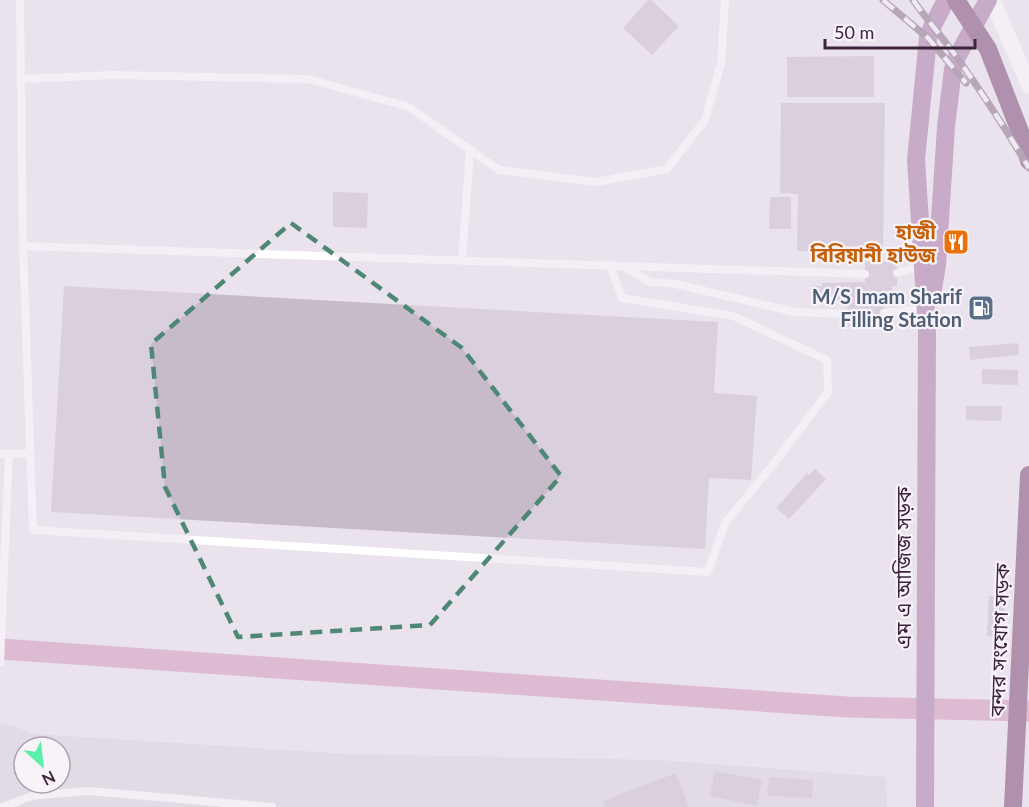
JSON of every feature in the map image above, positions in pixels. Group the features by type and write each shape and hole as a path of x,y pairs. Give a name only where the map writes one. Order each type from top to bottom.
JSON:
{"highway":[{"path":"956,0 988,50 1024,142 1029,161"},
{"name":"বন্দর সংযোগ সড়ক","path":"1013,807 1029,475"}],"main road":[{"name":"এম এ আজিজ সড়ক","path":"930,265 916,160 928,38 946,0"},
{"name":"এম এ আজিজ সড়ক","path":"925,807 927,330 930,265 953,69 957,57 990,0"}],"street":[{"path":"990,0 1029,86"}],"lane":[{"path":"20,0 23,246 33,530 708,572 724,524 828,392 827,360 733,316 622,298 610,265"},
{"path":"22,79 113,75 308,79 409,107 499,170 596,182 667,169 705,120 721,63 725,1"},
{"path":"462,260 470,150"},
{"path":"23,246 865,274"},
{"path":"897,273 930,265"},
{"path":"622,266 650,282 675,284 795,312 847,314"},
{"path":"884,313 928,309"},
{"path":"0,663 5,454 30,453"},
{"path":"3,807 32,796 88,791 272,807"}],"highlighted area":[{"path":"291,223 462,348 561,476 430,625 238,637 165,487 151,344"}],"shaded area":[{"path":"0,724 35,734 51,735 12,735 12,795 72,795 72,736 348,754 660,760 886,777 887,807 0,807"}],"building":[{"path":"648,0 651,0 679,26 652,55 623,28"},
{"path":"874,56 874,97 787,97 787,57"},
{"path":"781,103 885,103 883,252 797,251 798,194 780,193"},
{"path":"333,192 368,193 367,228 333,227"},
{"path":"770,197 791,197 791,229 769,229"},
{"path":"897,261 897,286 892,286 892,303 884,303 884,326 848,327 847,300 821,301 821,294 813,294 813,286 822,286 822,283 865,282 865,262"},
{"path":"64,286 718,322 714,393 757,396 751,480 709,478 705,549 51,512"},
{"path":"1018,343 1019,355 970,360 969,347"},
{"path":"982,369 1018,370 1018,385 982,384"},
{"path":"966,406 1002,406 1001,421 966,420"},
{"path":"815,469 826,479 789,519 776,508 807,473 809,475"},
{"path":"989,596 1005,597 1003,637 987,636"},
{"path":"715,771 762,780 757,806 710,796"},
{"path":"676,773 689,807 605,807 603,801"},
{"path":"769,777 813,780 812,798 767,796"}],"waterway":[{"path":"0,649 847,707 1029,711"}],"railway":[{"path":"883,0 928,38 966,83"},
{"path":"913,0 967,72 1029,168"}],"place":[{"name":"হাজী বিরিয়ানী হাউজ","path":"956,242"},
{"name":"M/S Imam Sharif Filling Station","path":"981,308"}]}
